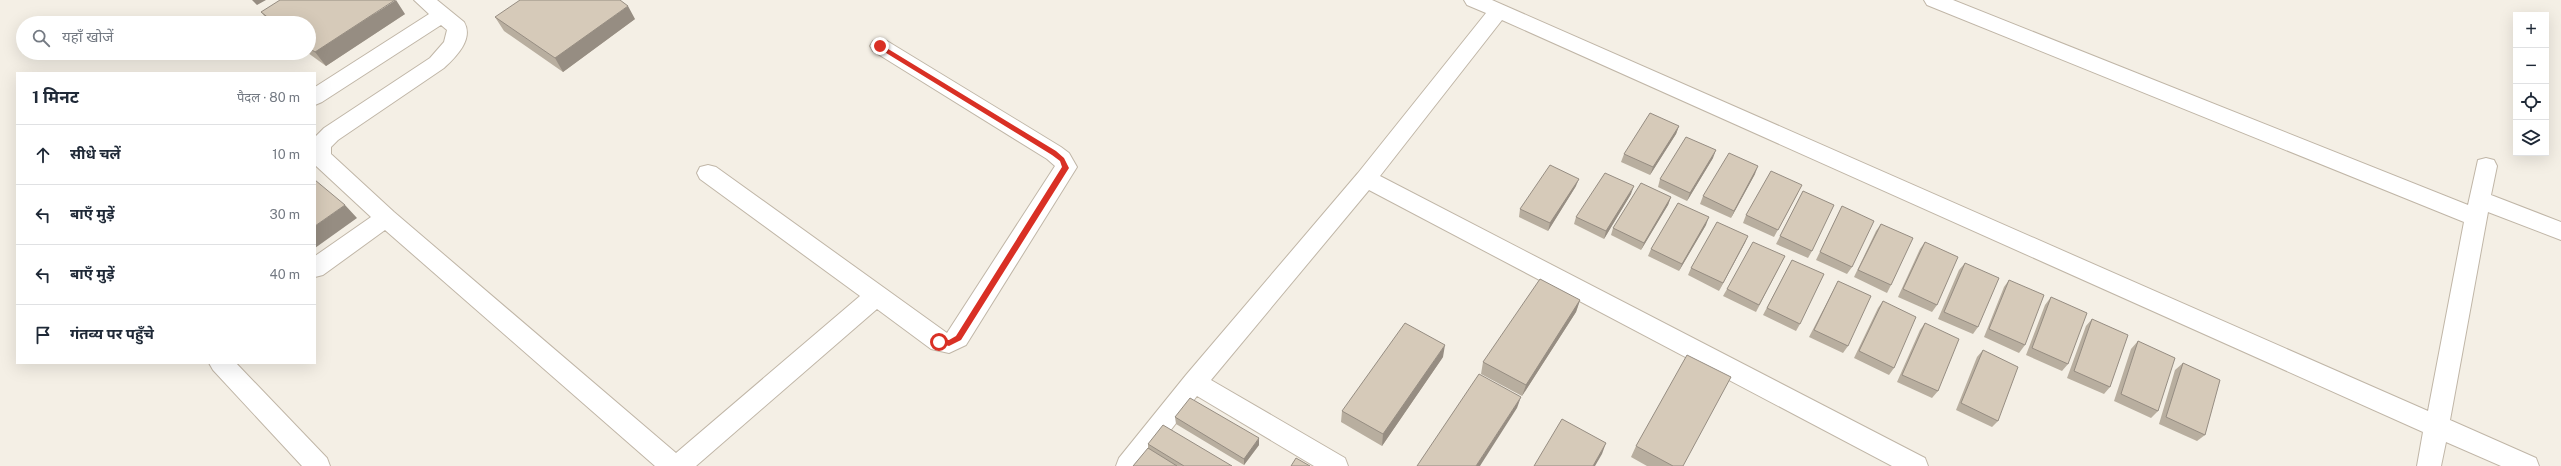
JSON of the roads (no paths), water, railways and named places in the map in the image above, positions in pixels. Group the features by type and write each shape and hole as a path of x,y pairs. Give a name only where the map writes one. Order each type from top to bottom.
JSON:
{"street":[{"path":"424,0 457,27 458,38 450,50 437,63 331,134 322,143 318,156 386,218 673,466"},
{"path":"1474,0 2438,428 2527,466"},
{"path":"1934,0 2478,209 2561,231"},
{"path":"1128,466 1194,382 1366,179 1498,11"},
{"path":"316,97 442,15"},
{"path":"708,173 939,342 949,344 958,338 1066,168 1062,159 1054,153 880,46"},
{"path":"2430,466 2486,166"},
{"path":"1366,179 1916,466"},
{"path":"316,267 386,218"},
{"path":"678,466 876,296"},
{"path":"222,364 318,466"},
{"path":"1194,382 1336,466"}]}
